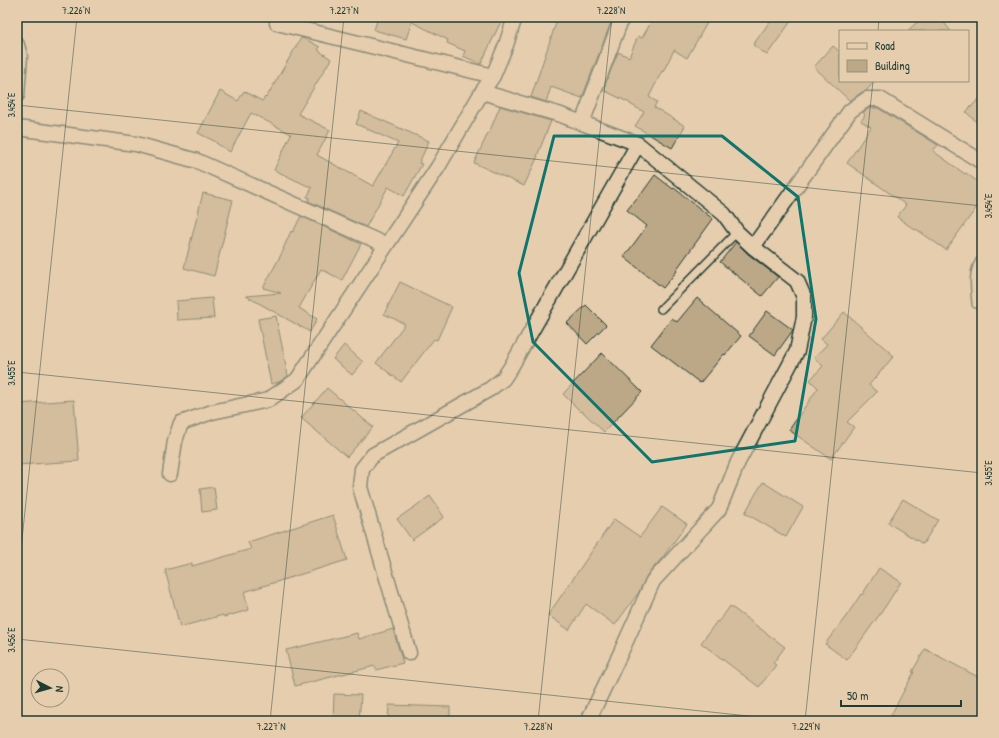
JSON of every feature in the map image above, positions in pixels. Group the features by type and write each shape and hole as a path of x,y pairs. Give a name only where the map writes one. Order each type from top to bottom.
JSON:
{"street":[{"path":"170,474 175,441 181,423 212,412 268,400 297,380 438,167 493,76 506,45 515,17"},
{"path":"582,123 622,17"},
{"path":"277,23 493,76"},
{"path":"17,45 20,56 17,95"},
{"path":"482,92 561,114 638,144 724,214 737,232 753,247 797,281 804,297 804,317 798,351 738,462 719,509 653,581 588,721"},
{"path":"753,247 850,111 867,99 880,99 982,162"},
{"path":"17,128 136,144 197,161 386,245"},
{"path":"409,653 360,487 362,469 373,455 490,389 503,379 638,144"}],"lane":[{"path":"661,309 737,232"},
{"path":"976,304 974,275 982,258"}],"highlighted area":[{"path":"554,136 722,136 798,197 816,319 795,441 652,462 533,342 519,273"}],"building":[{"path":"378,17 503,17 481,64 463,56 465,51 447,43 448,40 412,22 406,39 374,30"},
{"path":"558,17 613,17 582,98 551,87 546,102 531,97"},
{"path":"654,17 696,17 707,23 687,58 674,50 649,97 657,102 654,107 685,126 672,148 635,126 644,112 630,103 603,90 618,52 629,57 638,36 642,38"},
{"path":"773,17 794,17 767,55 753,45"},
{"path":"923,17 939,17 950,30 908,30"},
{"path":"301,38 320,47 318,50 331,59 298,114 330,130 317,155 373,186 398,143 356,124 361,111 429,141 419,163 422,164 404,196 388,187 366,227 308,201 310,198 307,197 312,188 274,170 291,134 251,113 230,152 216,142 198,133 220,91 238,101 244,91 262,101 265,97 266,98"},
{"path":"833,46 839,51 839,82 874,82 866,91 862,92 850,101 814,67"},
{"path":"982,96 982,127 966,112"},
{"path":"500,106 551,121 538,156 524,186 474,163"},
{"path":"870,108 878,108 938,145 933,151 982,185 982,200 946,250 897,217 906,205 847,163 871,127 861,121 865,115 863,112"},
{"path":"655,175 713,219 676,270 677,271 663,288 624,257 647,226 627,210"},
{"path":"203,193 233,200 214,276 184,268"},
{"path":"301,216 361,244 342,280 321,269 299,308 317,319 310,332 246,296 281,293 263,288 284,249 291,231 293,232"},
{"path":"736,242 748,254 778,277 762,296 720,262"},
{"path":"400,282 452,307 437,340 434,339 401,382 376,363 405,324 384,314"},
{"path":"212,298 214,318 177,320 176,301"},
{"path":"697,298 741,336 700,383 651,345 672,318 677,322"},
{"path":"586,305 606,325 587,344 567,323"},
{"path":"767,311 793,330 775,355 749,336"},
{"path":"844,312 894,356 869,385 877,392 847,422 854,427 831,459 789,430 818,388 810,380 823,366 814,358 827,344 821,339"},
{"path":"276,316 288,376 279,382 271,384 258,319"},
{"path":"344,345 363,362 352,375 333,359"},
{"path":"602,353 642,392 604,432 563,394"},
{"path":"327,388 373,427 347,457 301,418"},
{"path":"74,400 79,461 17,465 17,404"},
{"path":"763,482 803,507 786,537 745,513"},
{"path":"214,487 217,510 202,512 200,489"},
{"path":"430,496 444,517 412,540 397,519"},
{"path":"903,499 938,520 923,544 888,523"},
{"path":"662,507 687,524 663,557 647,575 639,592 615,625 586,604 569,630 548,615 614,519 640,537"},
{"path":"333,515 347,560 244,592 249,610 224,617 223,615 180,627 165,570 192,563 192,566 251,549 248,542"},
{"path":"879,568 901,582 847,660 825,644 861,594 862,595"},
{"path":"730,606 785,647 773,663 776,665 759,687 701,643 717,621 719,622"},
{"path":"393,629 403,663 376,670 375,666 295,686 286,650 357,633 359,639"},
{"path":"925,649 982,679 982,721 903,721 891,715"},
{"path":"334,694 361,695 359,721 333,721"},
{"path":"389,705 450,707 450,721 388,721"}]}
